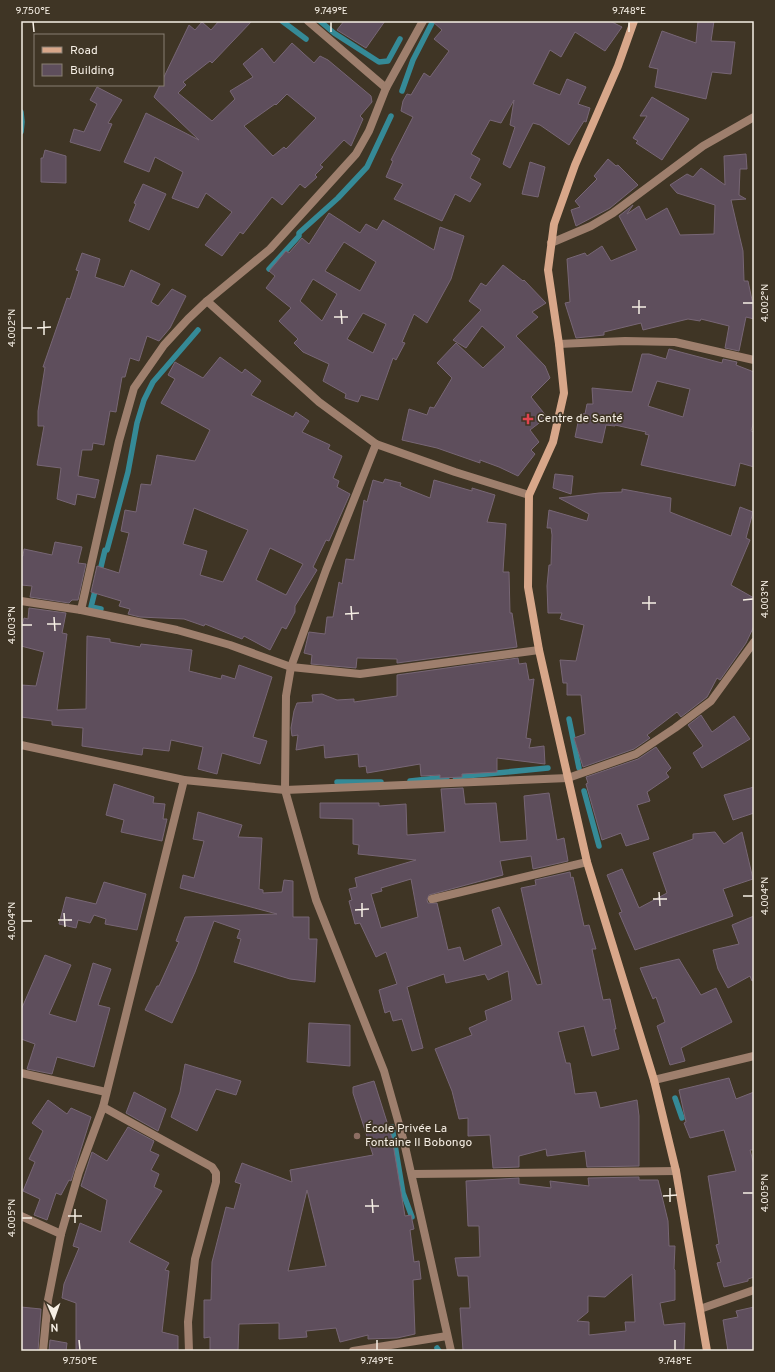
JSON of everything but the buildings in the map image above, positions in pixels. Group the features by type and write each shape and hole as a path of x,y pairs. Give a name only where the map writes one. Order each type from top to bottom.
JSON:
{"main road":[{"path":"634,21 618,66 575,165 554,224 548,270 559,344 564,393 553,442 529,495 528,586 538,650 587,862 654,1080 676,1171 707,1351"}],"street":[{"path":"308,21 386,88"},
{"path":"81,610 119,441 134,388 164,345 207,300 270,249 356,154 368,131 386,88 423,21"},
{"path":"551,244 591,226 613,213 703,146 754,117"},
{"path":"207,300 319,402 376,444 455,472 529,495"},
{"path":"559,344 624,340 675,342 754,360"},
{"path":"376,444 326,570 291,667 286,696 285,790 316,900 384,1071 412,1174 451,1351"},
{"path":"21,601 81,610 177,630 230,645 291,667 360,674 538,650"},
{"path":"21,745 184,780 285,790 568,778 636,754 675,728 711,701 754,642"},
{"path":"43,1351 48,1300 61,1234 79,1172 103,1107 184,780"},
{"path":"432,899 587,862"},
{"path":"654,1080 754,1056"},
{"path":"21,1073 106,1092"},
{"path":"103,1107 212,1167 216,1173 216,1182 195,1260 188,1322 189,1351"},
{"path":"412,1174 676,1171"},
{"path":"21,1216 61,1234"},
{"path":"700,1308 754,1290"},
{"path":"353,1351 447,1336"}],"waterway":[{"path":"282,21 306,39"},
{"path":"320,21 334,33 379,62 388,61 400,39"},
{"path":"402,91 413,60 433,21"},
{"path":"21,112 21,132"},
{"path":"269,269 299,236 299,233 338,198 367,167 391,116"},
{"path":"99,575 128,472 137,423 144,400 153,382 198,330"},
{"path":"96,587 91,607 101,609"},
{"path":"569,719 579,768"},
{"path":"455,777 548,768"},
{"path":"410,781 447,777"},
{"path":"337,782 381,782"},
{"path":"584,791 599,846"},
{"path":"675,1098 682,1118"},
{"path":"392,1127 403,1193 412,1217"}],"place":[{"name":"Centre de Santé","path":"528,419"},
{"name":"École Privée La Fontaine II Bobongo","path":"357,1136"}]}
